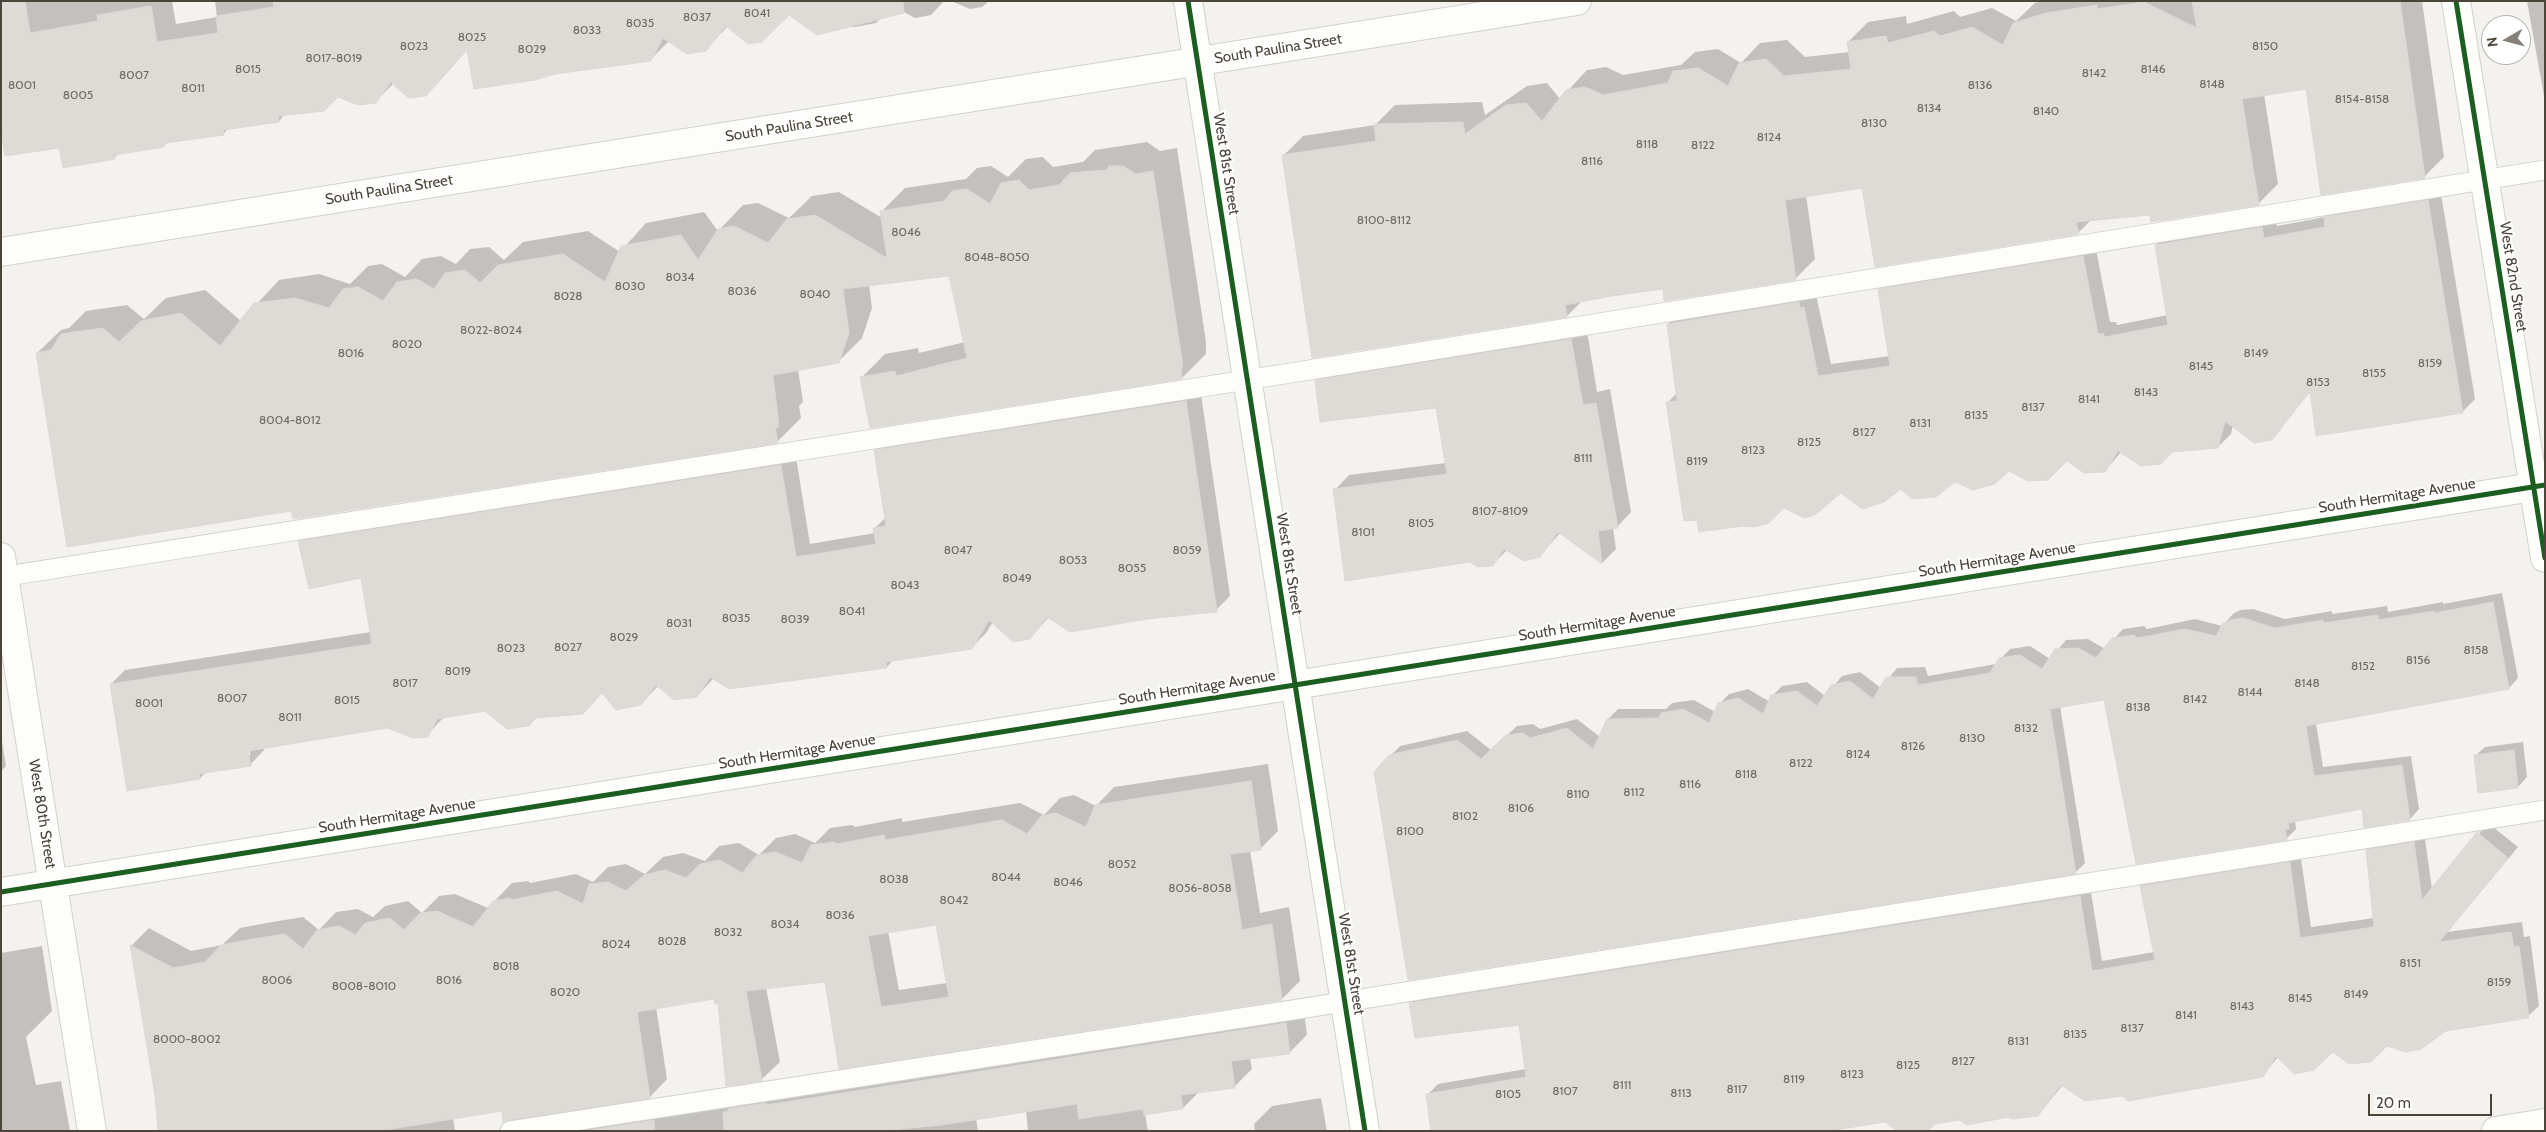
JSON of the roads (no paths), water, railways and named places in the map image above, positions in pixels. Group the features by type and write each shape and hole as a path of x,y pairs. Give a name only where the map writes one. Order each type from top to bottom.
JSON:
{"street":[{"name":"West 81st Street","path":"1188,1 1365,1131"},
{"name":"South Paulina Street","path":"1,252 1577,1"},
{"name":"West 82nd Street","path":"2456,1 2484,180 2539,486 2545,558"},
{"name":"South Hermitage Avenue","path":"1,892 2539,486"},
{"name":"West 80th Street","path":"2,570 92,1131"},
{"path":"2496,1131 2545,1123"}],"lane":[{"path":"2,570 1248,380 2545,170"},
{"path":"510,1131 1345,1002 2545,810"}]}
